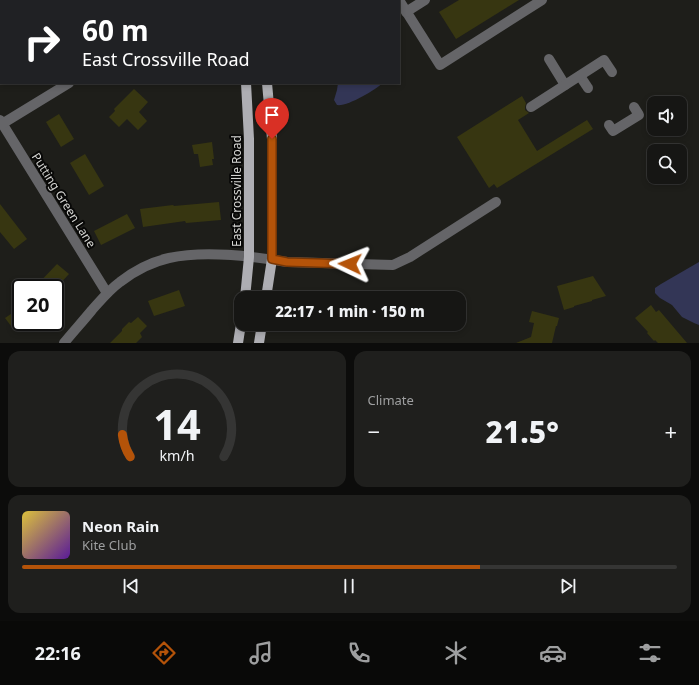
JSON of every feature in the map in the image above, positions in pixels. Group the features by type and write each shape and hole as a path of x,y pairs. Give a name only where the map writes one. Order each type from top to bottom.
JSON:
{"main road":[{"name":"East Crossville Road","path":"246,84 249,139 249,257 246,291"},
{"path":"267,84 272,139 272,259 267,291"},
{"path":"238,343 240,331"},
{"path":"259,343 261,331"}],"street":[{"path":"406,12 425,0"},
{"path":"400,2 440,65 542,0"},
{"path":"549,59 565,85"},
{"path":"531,106 604,60 612,72"},
{"path":"580,76 588,88"},
{"path":"1,122 67,84"},
{"path":"609,125 613,131 639,115 634,107"},
{"name":"Putting Green Lane","path":"1,122 106,294"},
{"path":"64,343 106,294 119,282 134,272 169,258 197,254 231,255 287,262 393,265 496,202"}],"water":[{"path":"338,84 382,84 368,94 342,105 337,105 334,100"},
{"path":"699,262 699,325 682,317 672,305 660,298 655,293 655,288"}],"building":[{"path":"459,0 519,0 456,39 439,12"},
{"path":"134,89 148,102 139,112 147,121 138,130 127,119 119,127 109,117 115,111 114,109"},
{"path":"522,96 526,103 525,110 529,113 518,120 537,151 587,120 593,129 497,188 494,184 489,188 457,137"},
{"path":"59,114 74,139 61,147 46,122"},
{"path":"212,142 214,159 212,159 213,165 200,167 198,154 194,154 192,145"},
{"path":"85,154 104,186 89,195 70,163"},
{"path":"219,202 221,220 186,223 185,221 143,227 140,209"},
{"path":"0,204 27,239 14,249 0,232"},
{"path":"127,214 135,228 101,245 94,231"},
{"path":"57,264 69,274 64,279 43,279"},
{"path":"593,276 606,296 564,310 557,286"},
{"path":"179,290 185,306 154,316 148,301"},
{"path":"651,305 656,312 659,310 687,343 658,343 655,340 654,341 635,318"},
{"path":"532,311 559,318 552,343 516,343 531,337 534,323 529,322"},
{"path":"12,313 12,327 5,318"},
{"path":"138,317 147,326 140,333 142,337 136,343 110,343 129,322 131,323"}],"route":[{"path":"272,139 272,259 287,262 350,264"}]}
